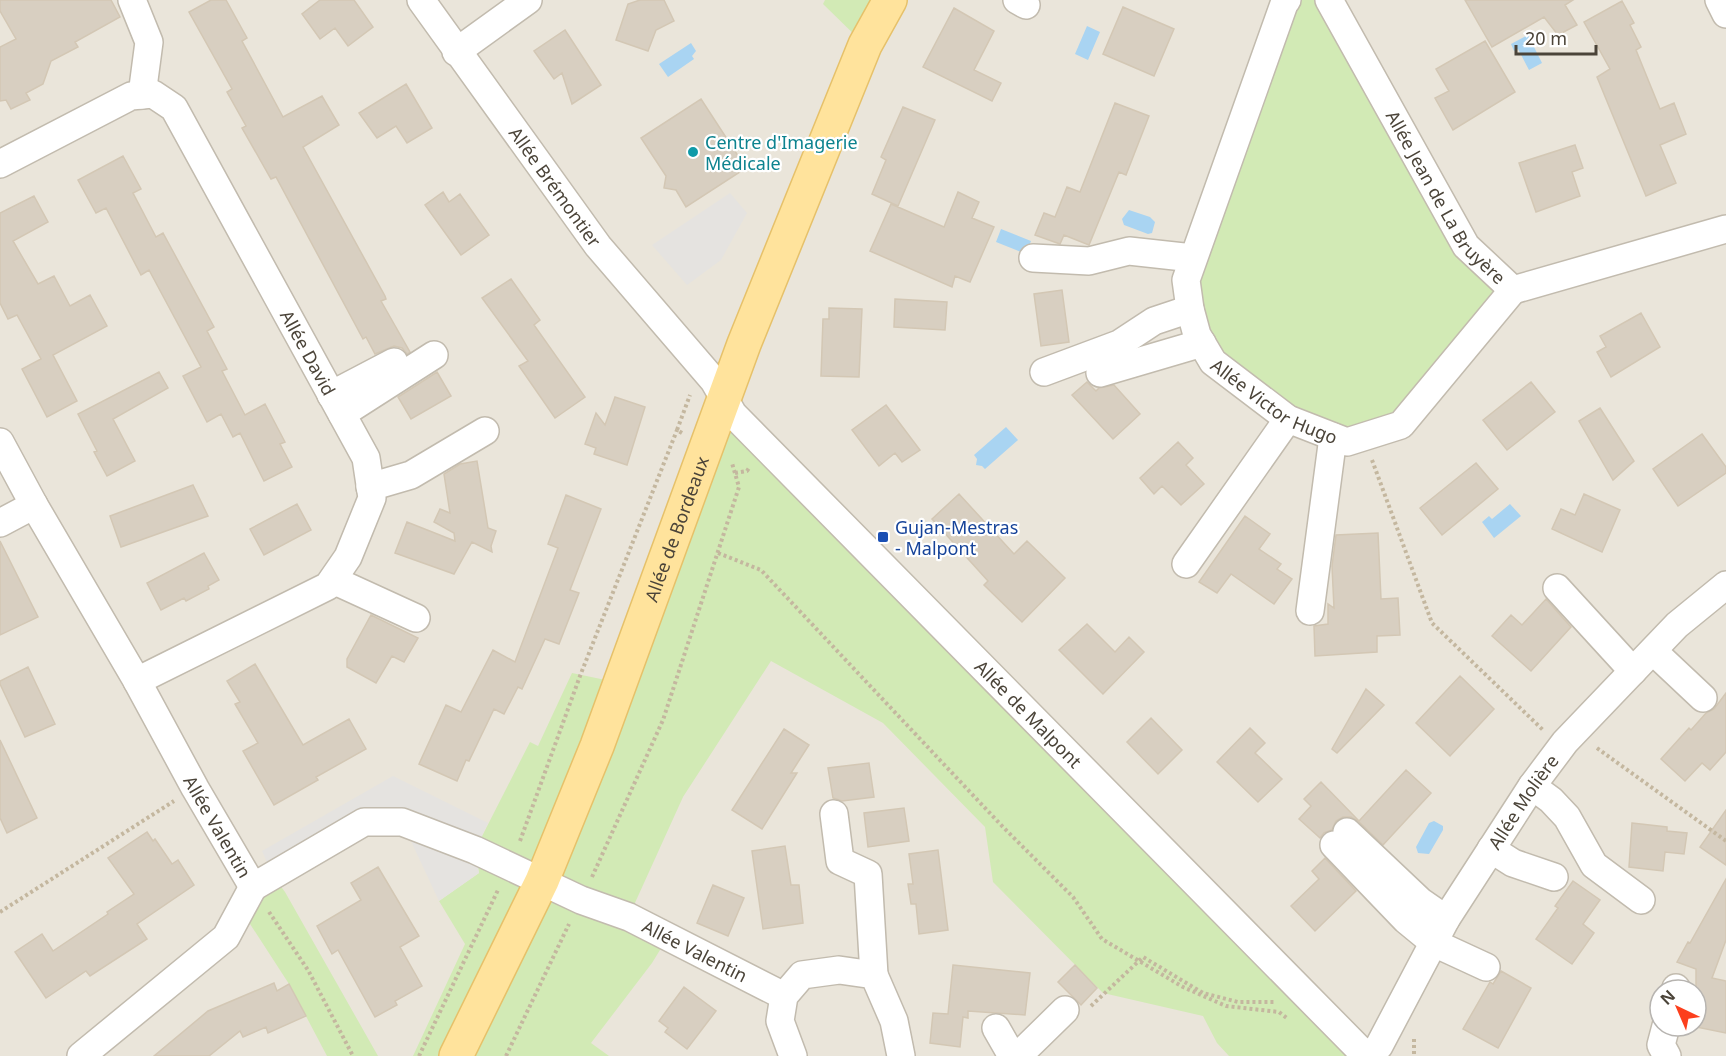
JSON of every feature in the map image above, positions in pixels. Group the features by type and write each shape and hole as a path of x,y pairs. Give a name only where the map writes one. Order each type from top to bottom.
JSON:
{"main road":[{"name":"Allée de Bordeaux","path":"456,1056 542,881 597,746 748,334 861,56 890,0"}],"street":[{"path":"0,164 131,96 142,95 149,42 132,0"},
{"name":"Allée Brémontier","path":"421,0 456,52 598,246 700,364"},
{"path":"456,52 528,0"},
{"name":"Allée Victor Hugo","path":"1287,0 1186,280 1190,309 1197,334 1214,362 1288,419 1347,442 1401,425 1513,290"},
{"name":"Allée Jean de La Bruyère","path":"1329,0 1466,246 1513,290 1726,229"},
{"path":"1719,0 1726,14"},
{"name":"Allée David","path":"137,681 328,586 348,557 372,498 366,458 174,108 153,94 142,95"},
{"path":"1033,258 1089,261 1129,251 1193,258"},
{"path":"1044,372 1119,344 1154,321 1190,309"},
{"path":"1100,373 1202,343"},
{"path":"336,405 426,352"},
{"name":"Allée de Malpont","path":"700,364 714,381 733,414 1368,1056"},
{"path":"1186,564 1288,419"},
{"path":"370,487 411,476 484,431"},
{"path":"1310,611 1333,437"},
{"name":"Allée Valentin","path":"0,442 253,887 364,822 402,822 475,849 581,900 629,917 784,996"},
{"path":"0,523 34,505"},
{"path":"333,580 416,618"},
{"name":"Allée Molière","path":"1368,1056 1379,1046 1446,919 1532,786 1565,742 1677,625 1726,585"},
{"path":"1557,588 1634,671"},
{"path":"1653,651 1703,698"},
{"path":"1532,786 1551,800 1567,817 1594,865 1641,900"},
{"path":"834,814 840,861 868,874 874,975 894,1021 901,1056"},
{"path":"1446,919 1340,839 1406,920 1434,943 1486,967"},
{"path":"1491,849 1513,863 1554,877"},
{"path":"81,1056 226,937 253,887"},
{"path":"793,1056 780,1021 784,996 802,975 839,970 874,975"},
{"path":"1018,1056 1076,1009"},
{"path":"996,1028 1012,1056"},
{"path":"1663,1038 1661,1045 1667,1056"}],"path":[{"path":"517,848 580,676 677,430"},
{"path":"1363,437 1432,622 1540,728 1565,742 1587,742 1726,841"},
{"path":"718,553 761,570 1002,826 1073,897 1101,939 1183,987 1226,1006 1279,1012 1296,1024"},
{"path":"0,912 195,788"},
{"path":"419,1056 502,884"},
{"path":"253,887 308,970 353,1056"},
{"path":"1076,1009 1143,957 1203,993 1238,1002 1316,1002"}],"shaded area":[{"path":"0,0 1726,0 1726,1056 0,1056"},
{"path":"730,193 747,213 721,260 687,285 652,245"},
{"path":"393,776 488,823 475,850 479,873 439,901 402,822 364,822 273,876 262,851"}],"green space":[{"path":"825,0 890,0 865,45 823,4"},
{"path":"1287,0 1329,0 1466,246 1513,290 1401,425 1347,442 1213,362 1193,258"},
{"path":"725,400 1366,1056 1229,1056 1217,1043 1203,1016 1103,993 993,882 985,827 883,723 771,661 683,797 629,916 668,937 652,963 591,1043 609,1056 413,1056 465,944 439,901 479,873 475,850 530,742 538,746 572,673 620,683"},
{"path":"273,876 285,892 378,1056 327,1056 289,984 241,910"}],"water":[{"path":"1087,26 1100,32 1088,60 1075,54"},
{"path":"1528,35 1542,63 1529,70 1518,49 1514,51 1511,44"},
{"path":"691,43 696,51 692,56 694,59 668,77 659,64"},
{"path":"1129,210 1150,217 1155,222 1152,233 1148,234 1124,225 1122,219"},
{"path":"1001,229 1031,241 1026,254 996,242"},
{"path":"1006,427 1018,440 985,469 976,465 977,459 974,455"},
{"path":"1510,504 1521,516 1494,538 1482,522 1489,516 1492,519"},
{"path":"1434,821 1443,826 1443,830 1429,854 1418,853 1416,847 1429,823"}],"building":[{"path":"0,0 111,0 120,17 75,42 78,47 51,61 43,84 26,93 30,100 11,109 6,100 0,101 0,47 16,39 0,11"},
{"path":"211,0 226,0 247,38 242,41 283,117 322,96 339,125 303,147 385,296 386,299 381,301 410,352 407,354 402,348 394,346 375,354 366,337 363,339 276,177 271,179 242,128 246,126 227,92 232,89 189,12"},
{"path":"320,0 354,0 373,27 348,46 335,28 320,39 302,14"},
{"path":"640,0 664,0 674,21 656,30 648,51 616,40 628,4"},
{"path":"1465,0 1573,0 1565,5 1577,25 1558,35 1544,17 1492,47"},
{"path":"1622,1 1634,23 1630,25 1641,47 1636,50 1660,109 1674,103 1686,134 1660,145 1676,183 1646,196 1597,77 1610,69 1584,22"},
{"path":"1123,7 1174,29 1154,76 1103,54"},
{"path":"954,8 994,31 974,70 1001,83 992,101 923,67"},
{"path":"565,30 601,85 572,104 562,73 554,79 534,51"},
{"path":"1485,41 1515,92 1453,130 1435,98 1449,91 1436,69"},
{"path":"406,84 432,128 407,143 396,126 377,138 359,113"},
{"name":"Centre d'Imagerie Médicale","path":"701,99 746,168 686,207 676,190 664,188 666,176 641,138"},
{"path":"1115,103 1149,116 1126,175 1119,172 1089,245 1064,235 1060,244 1035,235 1044,213 1055,217 1067,187 1080,192"},
{"path":"903,107 935,120 898,206 872,194 886,160 881,157"},
{"path":"1575,145 1583,168 1572,172 1580,196 1536,212 1519,163"},
{"path":"123,156 141,189 133,193 156,237 163,233 214,327 207,331 227,369 222,371 245,415 265,404 285,442 280,444 292,467 264,481 240,433 233,437 221,414 207,422 183,376 201,367 149,270 141,275 106,208 96,213 78,180"},
{"path":"443,192 449,202 460,194 489,235 461,255 425,205"},
{"path":"958,192 979,202 972,218 994,227 970,282 955,276 952,287 870,251 891,204 944,227"},
{"path":"34,196 48,222 13,241 38,284 54,276 70,306 90,295 107,326 53,355 77,401 47,417 22,369 41,359 17,315 8,319 0,303 0,213"},
{"path":"511,279 540,320 534,325 585,397 555,418 519,366 528,361 482,298"},
{"path":"1062,290 1069,342 1041,346 1034,294"},
{"path":"895,299 947,302 945,330 894,327"},
{"path":"829,308 862,309 859,377 821,376 823,319 829,319"},
{"path":"1641,313 1660,347 1611,377 1597,352 1606,347 1600,336"},
{"path":"159,372 168,388 113,419 135,461 107,476 78,414"},
{"path":"437,372 451,396 411,419 398,397"},
{"path":"1087,382 1096,391 1099,388 1114,385 1140,414 1113,439 1072,395"},
{"path":"1531,382 1555,412 1507,450 1483,420"},
{"path":"615,397 645,407 627,465 594,454 596,448 585,444 596,413 605,425"},
{"path":"886,405 920,450 902,462 895,453 879,466 852,430"},
{"path":"1600,408 1634,461 1613,480 1579,421"},
{"path":"1702,434 1726,467 1726,473 1678,506 1653,469"},
{"path":"1178,442 1193,458 1186,465 1204,484 1181,505 1162,486 1154,494 1140,478"},
{"path":"477,461 488,528 496,531 491,546 492,552 472,542 454,574 395,553 407,522 455,541 454,533 434,522 440,509 450,513 444,474 460,464"},
{"path":"1476,463 1498,489 1442,535 1420,508"},
{"path":"193,485 208,516 121,547 110,516"},
{"path":"959,494 1014,554 1027,541 1065,578 1022,622 984,585 988,581 932,519"},
{"path":"1584,494 1620,510 1602,552 1552,529 1561,509 1575,515"},
{"path":"566,495 601,509 570,590 579,593 559,644 545,639 522,689 518,687 504,714 494,709 457,781 419,764 446,705 461,712 493,650 515,662 558,548 548,544"},
{"path":"297,504 311,530 264,555 250,529"},
{"path":"1245,516 1270,534 1259,549 1281,564 1277,569 1292,579 1274,604 1231,574 1217,593 1199,582"},
{"path":"1378,533 1381,599 1398,598 1400,635 1377,636 1377,652 1315,656 1314,626 1328,624 1328,604 1334,608 1332,566 1336,535"},
{"path":"0,541 38,617 0,635"},
{"path":"204,553 219,580 208,586 209,589 186,601 184,598 161,610 147,583"},
{"path":"1546,599 1571,627 1531,671 1492,636 1511,615 1522,625"},
{"path":"371,615 418,638 404,662 392,656 376,683 347,667 347,659"},
{"path":"1087,624 1115,652 1129,637 1144,652 1103,694 1059,650"},
{"path":"255,664 303,745 349,719 366,749 316,777 318,780 274,805 243,751 258,743 235,704 240,702 227,681"},
{"path":"28,667 55,724 25,737 0,681"},
{"path":"1460,676 1494,709 1450,756 1416,723"},
{"path":"1366,689 1384,705 1337,753 1332,749"},
{"path":"1726,693 1726,752 1710,770 1702,763 1685,781 1661,759 1689,728 1691,730 1706,713 1714,709"},
{"path":"1151,718 1182,750 1158,774 1127,742"},
{"path":"1250,728 1265,743 1255,753 1282,779 1258,802 1217,762"},
{"path":"784,729 809,745 791,773 797,773 762,829 732,810"},
{"path":"0,740 37,818 7,833 0,818"},
{"path":"869,763 874,797 842,801 833,798 828,768"},
{"path":"1406,770 1431,793 1383,845 1351,817 1343,817 1336,821 1332,830 1324,833 1320,838 1299,819 1311,806 1304,799 1321,782 1359,821"},
{"path":"904,808 909,841 868,847 864,813"},
{"path":"1726,810 1726,865 1700,847"},
{"path":"1632,823 1667,827 1667,831 1687,833 1684,854 1665,852 1663,871 1629,867"},
{"path":"147,832 153,841 155,839 172,864 178,860 194,885 137,924 147,939 90,976 86,971 46,998 15,952 42,934 53,951 134,894 108,858"},
{"path":"785,846 791,885 799,885 803,923 763,929 752,851"},
{"path":"938,850 948,930 919,934 916,904 911,904 908,884 913,884 909,854"},
{"path":"1325,858 1356,891 1315,931 1291,906 1319,879 1312,871"},
{"path":"378,867 419,936 400,947 422,986 395,1001 397,1005 375,1017 338,950 332,954 317,926 361,900 351,883"},
{"path":"1726,879 1726,940 1712,978 1726,981 1726,1033 1708,1029 1708,978 1696,978 1696,969 1677,962 1688,942 1690,943"},
{"path":"1573,881 1600,900 1583,924 1594,933 1572,964 1536,939 1558,908 1555,906"},
{"path":"713,885 744,898 728,936 697,923"},
{"path":"953,965 1030,973 1025,1015 968,1011 968,1018 963,1017 960,1047 930,1043 933,1013 948,1014"},
{"path":"1075,965 1097,988 1081,1005 1058,982"},
{"path":"1501,971 1531,988 1498,1048 1463,1029 1490,982 1493,984"},
{"path":"274,983 277,991 289,984 306,1016 268,1033 266,1027 243,1037 240,1031 209,1056 154,1056 208,1011"},
{"path":"684,987 716,1011 687,1049 665,1032 668,1028 659,1021"}],"place":[{"name":"Centre d'Imagerie Médicale","path":"693,152"},
{"name":"Gujan-Mestras - Malpont","path":"883,537"}]}
